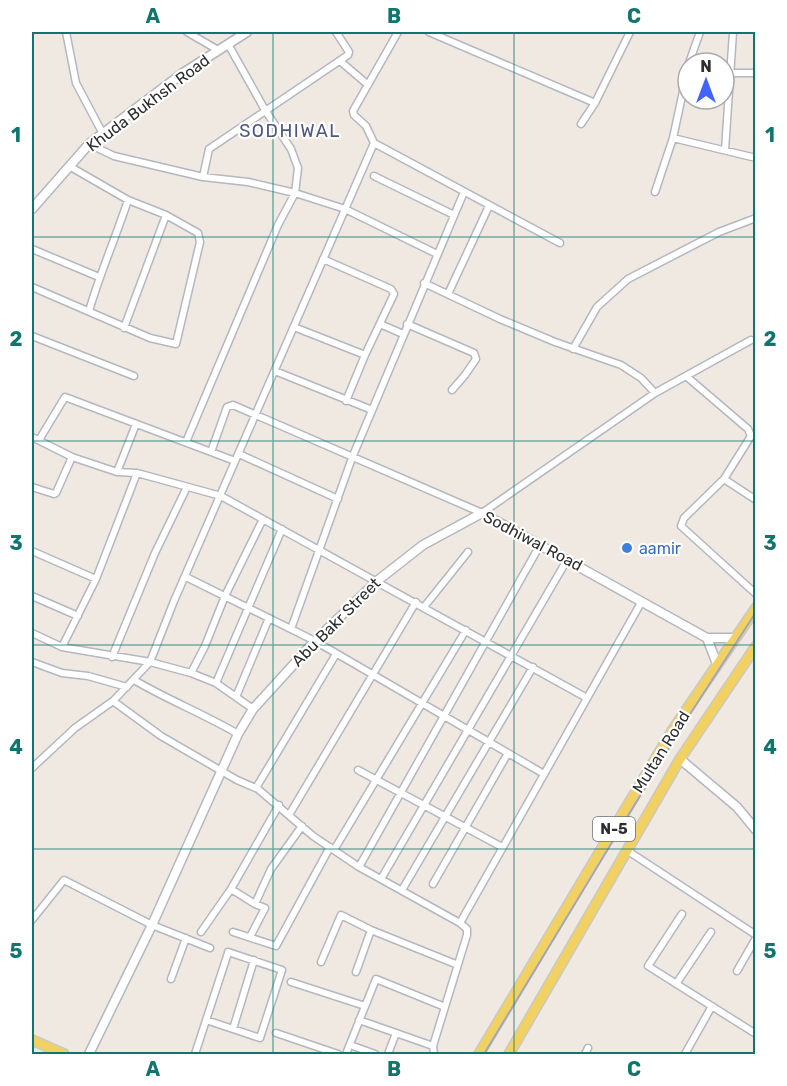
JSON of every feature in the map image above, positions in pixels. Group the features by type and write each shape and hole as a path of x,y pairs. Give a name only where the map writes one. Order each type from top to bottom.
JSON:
{"main road":[{"name":"Multan Road","path":"479,1054 672,731 756,608"},
{"name":"Multan Road","path":"509,1054 680,759 755,650"},
{"path":"32,1040 64,1054"}],"street":[{"path":"66,32 76,83 103,134"},
{"path":"187,32 218,50"},
{"name":"Khuda Bukhsh Road","path":"32,209 89,144 183,73 247,32"},
{"path":"203,177 208,149 348,55 349,52 336,32"},
{"path":"398,32 367,84 353,113 366,126 374,143 560,243"},
{"path":"429,32 595,103"},
{"path":"581,124 595,103 630,32"},
{"path":"693,51 700,32"},
{"path":"731,51 733,32"},
{"path":"186,442 278,225 295,193 298,168 291,149 228,44"},
{"path":"340,61 367,84"},
{"path":"736,73 756,73"},
{"path":"655,192 673,138 679,111"},
{"path":"725,150 727,111"},
{"path":"673,138 756,158"},
{"path":"32,768 75,728 113,701 150,662 374,143"},
{"path":"89,144 114,156 203,177 248,182 295,193 345,209 437,255"},
{"path":"32,287 150,338 174,345 176,342 200,242 198,233 166,215 128,200 69,166"},
{"path":"374,176 454,215"},
{"path":"291,629 352,458 464,192"},
{"path":"88,311 128,200"},
{"path":"448,294 489,206"},
{"path":"124,328 166,215"},
{"path":"573,349 597,307 628,279 719,232 756,218"},
{"path":"32,249 99,277"},
{"path":"323,259 393,291 346,401"},
{"path":"424,283 500,319 573,349 621,365 641,378 655,393"},
{"path":"380,324 403,334"},
{"path":"408,324 474,353 476,359 452,390"},
{"path":"294,327 365,355"},
{"path":"32,336 134,376"},
{"name":"Abu Bakr Street","path":"89,1054 152,925 238,734 253,709 315,641 377,581 423,545 482,513 655,393 751,340"},
{"path":"275,371 372,410"},
{"path":"686,376 748,429 751,436 724,479 684,519 681,526 756,594"},
{"path":"39,440 65,397 235,461"},
{"name":"Sodhiwal Road","path":"211,452 228,405 482,513 707,638 735,638"},
{"path":"117,472 136,424"},
{"path":"32,437 72,457 117,472 137,473 221,496 587,698"},
{"path":"238,454 338,499"},
{"path":"32,487 56,493 72,457"},
{"path":"62,647 96,579 137,473"},
{"path":"724,479 756,500"},
{"path":"112,657 155,553 188,487"},
{"path":"191,673 263,519"},
{"path":"216,683 282,530"},
{"path":"359,867 540,545"},
{"path":"32,551 96,579"},
{"path":"424,607 468,552"},
{"path":"381,879 567,560"},
{"path":"186,577 315,641 544,774"},
{"path":"32,596 78,616"},
{"path":"460,923 642,601"},
{"path":"289,814 416,602"},
{"path":"236,697 269,618"},
{"path":"233,932 276,946 332,848 466,630"},
{"path":"32,633 62,647 150,662 191,673 216,683 253,709"},
{"path":"707,638 717,664"},
{"path":"256,788 336,654"},
{"path":"32,662 62,673 88,676 127,687"},
{"path":"402,890 532,667"},
{"path":"134,680 238,734"},
{"path":"113,701 161,736 256,788 302,826 359,867 460,923 466,929 467,935 433,1046 435,1054"},
{"path":"432,884 508,753"},
{"path":"680,759 737,807 756,830"},
{"path":"358,770 502,847"},
{"path":"201,932 231,889 279,805"},
{"path":"255,904 271,869 302,826"},
{"path":"628,851 756,937 737,970"},
{"path":"32,920 64,880 152,925 210,948"},
{"path":"231,889 265,908 250,937"},
{"path":"682,914 648,966 756,1034"},
{"path":"321,962 341,915 371,930 458,965"},
{"path":"356,972 371,930"},
{"path":"676,984 711,932"},
{"path":"171,979 186,939"},
{"path":"195,1054 206,1020 228,953 282,971 260,1037 206,1020"},
{"path":"233,1029 254,960"},
{"path":"346,1054 377,979 445,1007"},
{"path":"291,982 365,1006"},
{"path":"685,1054 712,1006"},
{"path":"359,1020 433,1046"},
{"path":"276,1033 338,1054"},
{"path":"388,1054 396,1033"},
{"path":"350,1045 375,1054"}],"railway":[{"path":"484,1054 683,725 756,612"}],"place":[{"name":"aamir","path":"627,548"}],"district":[{"name":"SODHIWAL","path":"290,131"}]}
